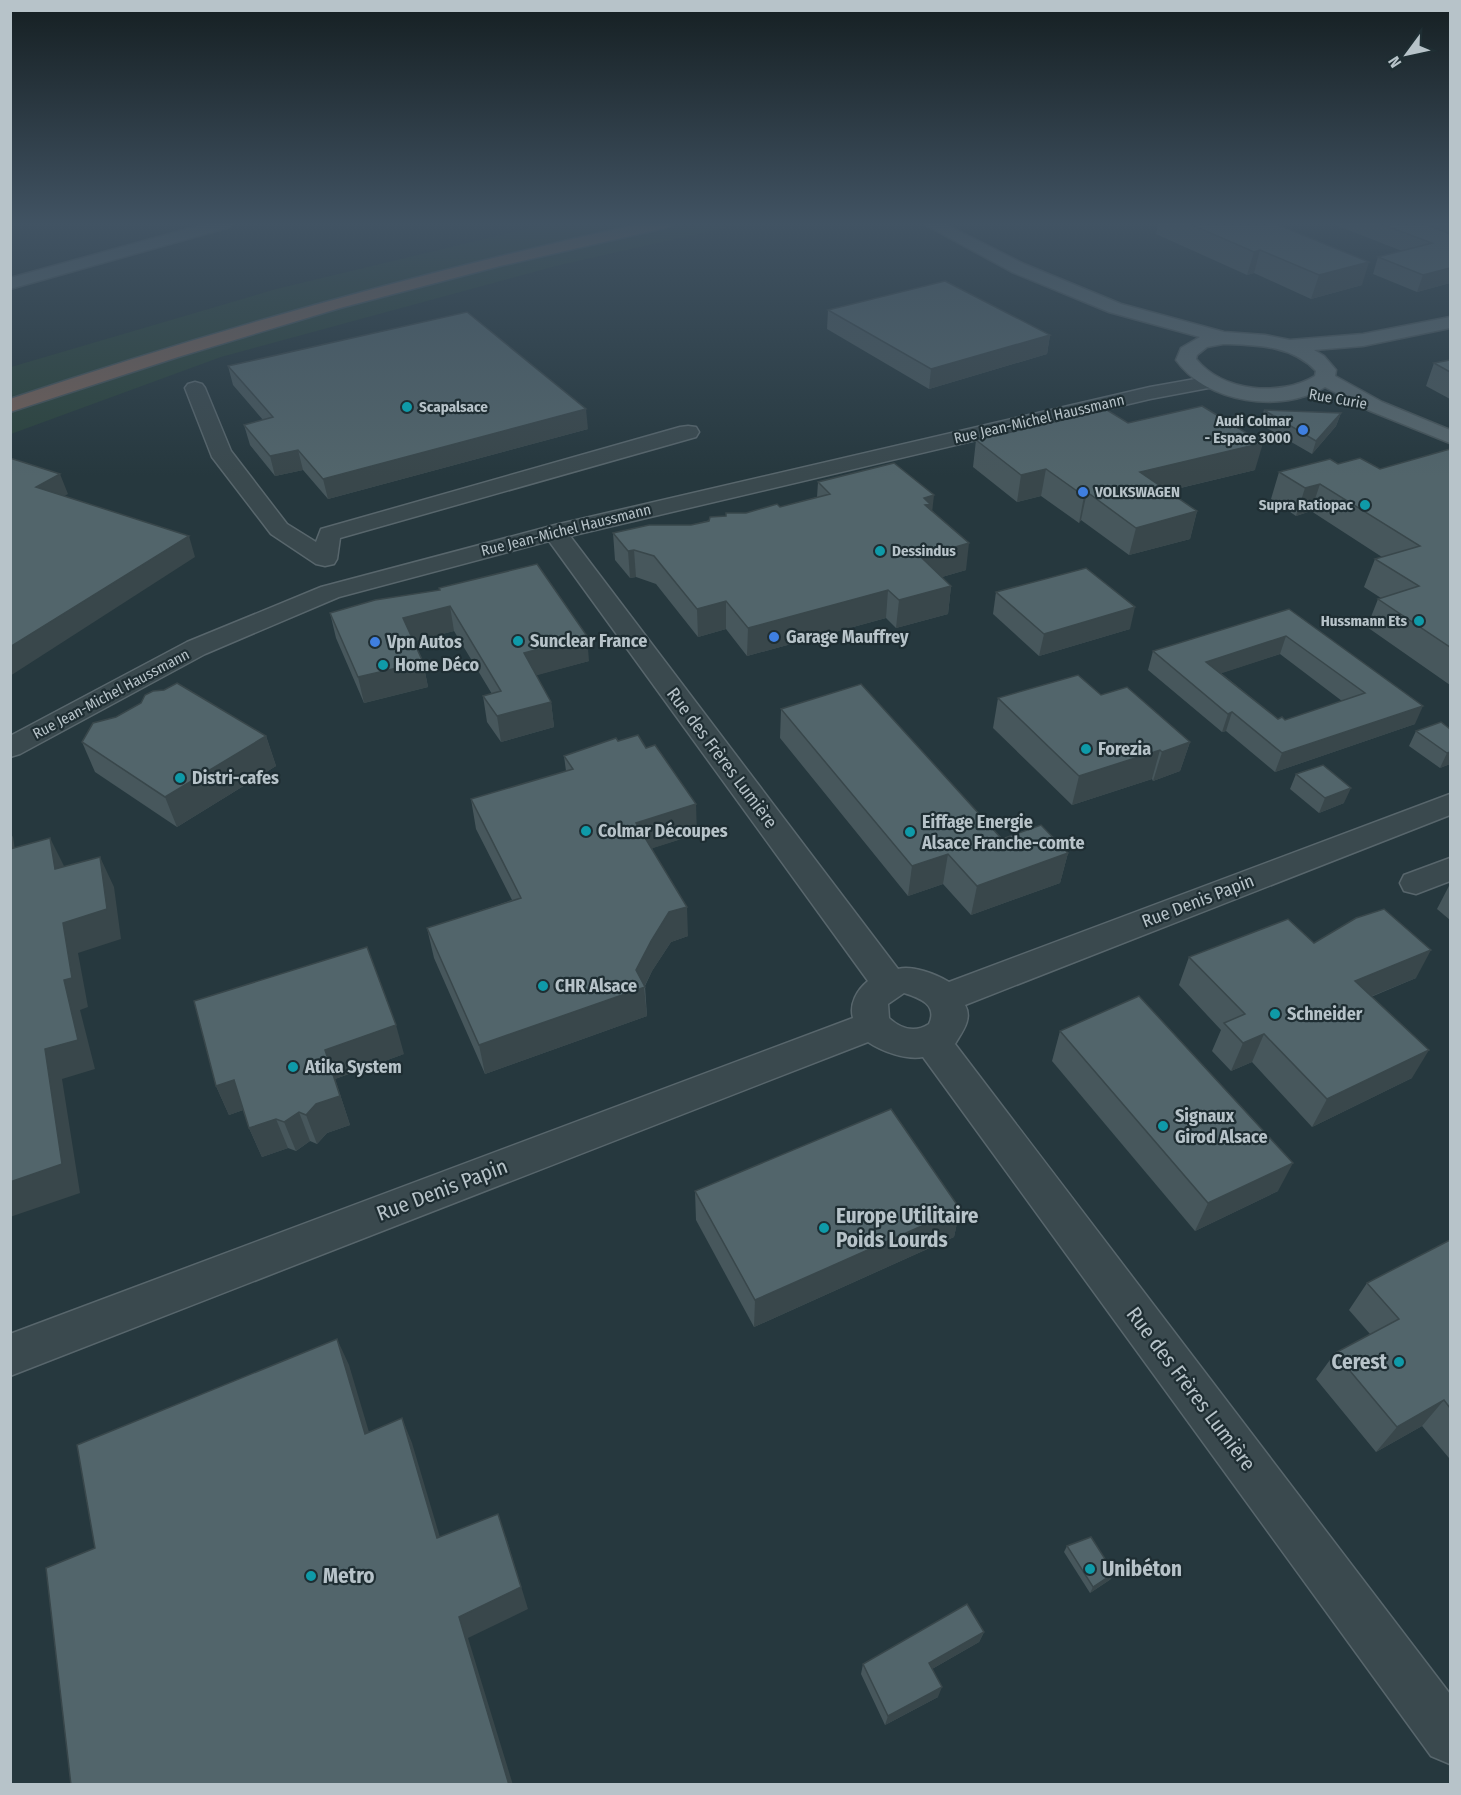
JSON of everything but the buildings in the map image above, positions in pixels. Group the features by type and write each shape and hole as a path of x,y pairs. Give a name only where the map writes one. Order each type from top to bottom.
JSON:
{"highway":[{"path":"10,390 278,308"},
{"path":"10,406 120,368 319,308"}],"main road":[{"path":"1115,308 1223,338 1256,339 1290,346 1363,340 1450,322"},
{"path":"1115,308 1190,361 1212,382 1256,394 1300,392 1316,387 1322,370 1363,340"},
{"path":"1190,361 1201,343 1223,338"},
{"name":"Rue Curie","path":"1290,346 1375,406"},
{"name":"Rue Curie","path":"1300,392 1375,406 1450,436"}],"street":[{"name":"Rue Jean-Michel Haussmann","path":"1150,393 1190,361"},
{"name":"Rue Jean-Michel Haussmann","path":"10,748 196,648 330,592 555,532 1150,393 1212,382"},
{"path":"195,388 220,452 279,529 325,559 329,534 688,432"},
{"name":"Rue des Frères Lumière","path":"555,532 889,983"},
{"name":"Rue Denis Papin","path":"945,998 1450,804"},
{"path":"1416,883 1450,869"},
{"path":"904,980 920,982 934,988 945,998 951,1010 951,1022 944,1033 932,1041 916,1044 900,1042 885,1035 874,1025 869,1013 870,1001 877,990 889,983 904,980"},
{"name":"Rue Denis Papin","path":"10,1354 874,1025"},
{"name":"Rue des Frères Lumière","path":"932,1041 1450,1737"}],"green space":[{"path":"212,308 402,308 221,357 11,434 11,367"}],"place":[{"name":"Scapalsace","path":"407,407"},
{"name":"Audi Colmar - Espace 3000","path":"1303,430"},
{"name":"VOLKSWAGEN","path":"1083,492"},
{"name":"Supra Ratiopac","path":"1365,505"},
{"name":"Dessindus","path":"880,551"},
{"name":"Hussmann Ets","path":"1419,621"},
{"name":"Garage Mauffrey","path":"774,637"},
{"name":"Sunclear France","path":"518,641"},
{"name":"Vpn Autos","path":"375,642"},
{"name":"Home Déco","path":"383,665"},
{"name":"Forezia","path":"1086,749"},
{"name":"Distri-cafes","path":"180,778"},
{"name":"Colmar Découpes","path":"586,831"},
{"name":"Eiffage Energie Alsace Franche-comte","path":"910,832"},
{"name":"CHR Alsace","path":"543,986"},
{"name":"Schneider","path":"1275,1014"},
{"name":"Atika System","path":"293,1067"},
{"name":"Signaux Girod Alsace","path":"1163,1126"},
{"name":"Europe Utilitaire Poids Lourds","path":"824,1228"},
{"name":"Cerest","path":"1399,1362"},
{"name":"Unibéton","path":"1090,1569"},
{"name":"Metro","path":"311,1576"}]}
